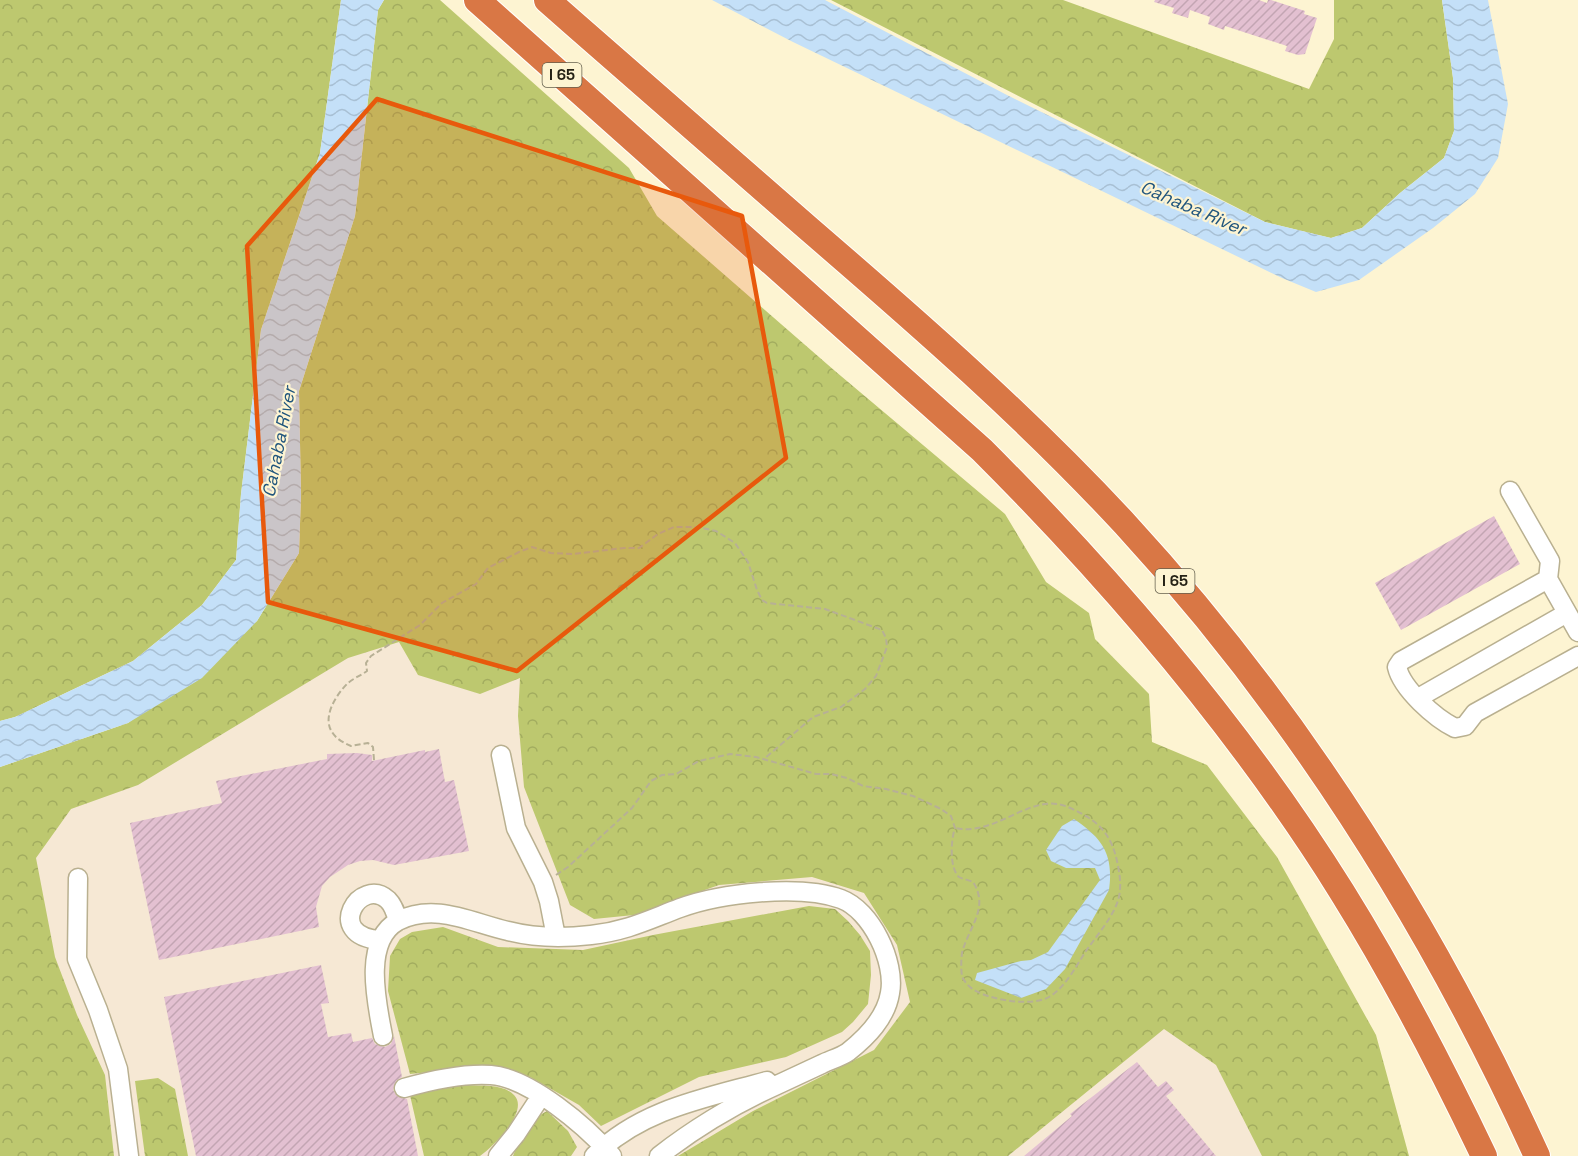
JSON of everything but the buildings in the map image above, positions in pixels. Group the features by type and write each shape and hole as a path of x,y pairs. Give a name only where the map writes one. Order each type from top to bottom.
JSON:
{"highway":[{"name":"I 65","path":"477,0 982,450 1060,529 1178,664 1265,779 1341,892 1416,1019 1484,1156"},
{"name":"I 65","path":"547,0 901,308 996,395 1063,459 1200,609 1281,713 1330,781 1401,892 1468,1012 1503,1080 1537,1156"}],"lane":[{"path":"1510,491 1550,561 1548,579 1578,632"},
{"path":"1548,579 1401,662 1397,667 1399,675 1418,698 1446,724 1455,728 1465,726 1475,712 1578,656"},
{"path":"1418,698 1567,613"},
{"path":"501,755 516,828 543,882 556,937"},
{"path":"78,878 77,959 98,1010 118,1069 129,1156"},
{"path":"383,1036 375,991 380,940 398,921 419,915 454,915 508,932 556,937 614,932 639,925 682,907 728,897 774,891 816,894 842,899 864,915 880,940 888,962 890,993 877,1025 847,1053 761,1092 681,1139 659,1156"},
{"path":"380,940 366,939 354,931 350,917 355,903 368,895 382,897 393,907 398,921"},
{"path":"404,1088 455,1077 493,1075 517,1083 541,1096 580,1125 603,1153 628,1128 658,1113 685,1103 809,1070"},
{"path":"498,1156 516,1134 541,1096"}],"path":[{"path":"374,760 373,747 368,743 351,746 332,734 329,725 336,695 349,682 367,671 366,663 371,656 420,625 442,603 476,584 488,568 519,552 532,548 551,553 573,554 639,548 658,534 674,527 698,527 716,531 735,543 748,562 762,600 767,603 825,609 882,630 886,638 887,647 876,676 865,690 841,707 813,717 764,759"},
{"path":"543,882 568,867 584,853 632,808 651,781 662,775 676,774 699,761 730,754 764,759 816,774 831,774 864,786 913,796 951,816 955,828 951,854 957,874 960,878 973,882 980,898 978,916 962,952 962,977 974,990 1005,1000 1026,1002 1040,1001 1050,997 1071,974 1114,910 1120,894 1121,880 1114,844 1107,833 1094,821 1056,803 1031,806 1009,818 987,826 970,830 955,828"}],"highlighted area":[{"path":"377,99 742,216 786,458 517,671 268,602 247,246"}],"shaded area":[{"path":"752,534 1315,1156 0,1156 0,830 413,582"}],"green space":[{"path":"0,0 341,0 320,153 261,330 241,494 236,560 202,605 133,661 15,717 0,721"},
{"path":"384,0 440,0 629,168 657,216 835,371 1005,514 1046,582 1089,613 1095,639 1149,694 1152,742 1207,765 1277,857 1376,1035 1409,1156 1262,1156 1216,1065 1164,1029 1008,1156 678,1156 753,1111 874,1050 910,1002 897,945 864,893 812,877 719,885 634,915 594,919 570,905 524,787 518,716 520,678 480,694 418,675 399,642 348,658 138,785 71,809 36,858 55,957 77,1015 105,1075 114,1156 0,1156 0,767 128,723 257,621 299,553 301,495 299,391 355,216 378,10"},
{"path":"831,0 1063,0 1309,89 1334,39 1334,0 1442,0 1453,78 1454,131 1444,158 1400,193 1362,228 1331,238 1265,222"},
{"path":"809,906 835,909 860,935 870,951 871,975 868,1004 842,1032 786,1057 699,1077 601,1126 579,1105 530,1077 482,1067 410,1074 388,991 390,956 400,939 412,932 443,927 498,947 583,950"},
{"path":"158,1078 175,1089 188,1156 145,1156 135,1081"},
{"path":"468,1085 492,1086 510,1091 518,1102 514,1119 501,1137 480,1156 424,1156 409,1091"},
{"path":"547,1111 568,1131 577,1147 571,1156 513,1156 522,1136 531,1124"}],"water":[{"name":"Cahaba River","path":"341,0 384,0 378,10 355,216 299,391 301,495 299,553 257,621 202,678 128,723 0,767 0,721 15,717 133,661 202,605 236,560 241,494 261,330 320,153"},
{"name":"Cahaba River","path":"712,0 825,0 1005,94 1265,222 1331,238 1362,228 1400,193 1444,158 1454,131 1453,78 1442,0 1488,0 1508,104 1498,158 1475,194 1433,228 1359,280 1316,292 1282,278 793,42"},
{"path":"1074,819 1092,833 1104,848 1110,866 1110,877 1109,890 1065,969 1046,989 1021,998 975,980 977,973 1031,960 1048,952 1100,880 1095,868 1066,868 1051,861 1046,850 1062,826"}]}
